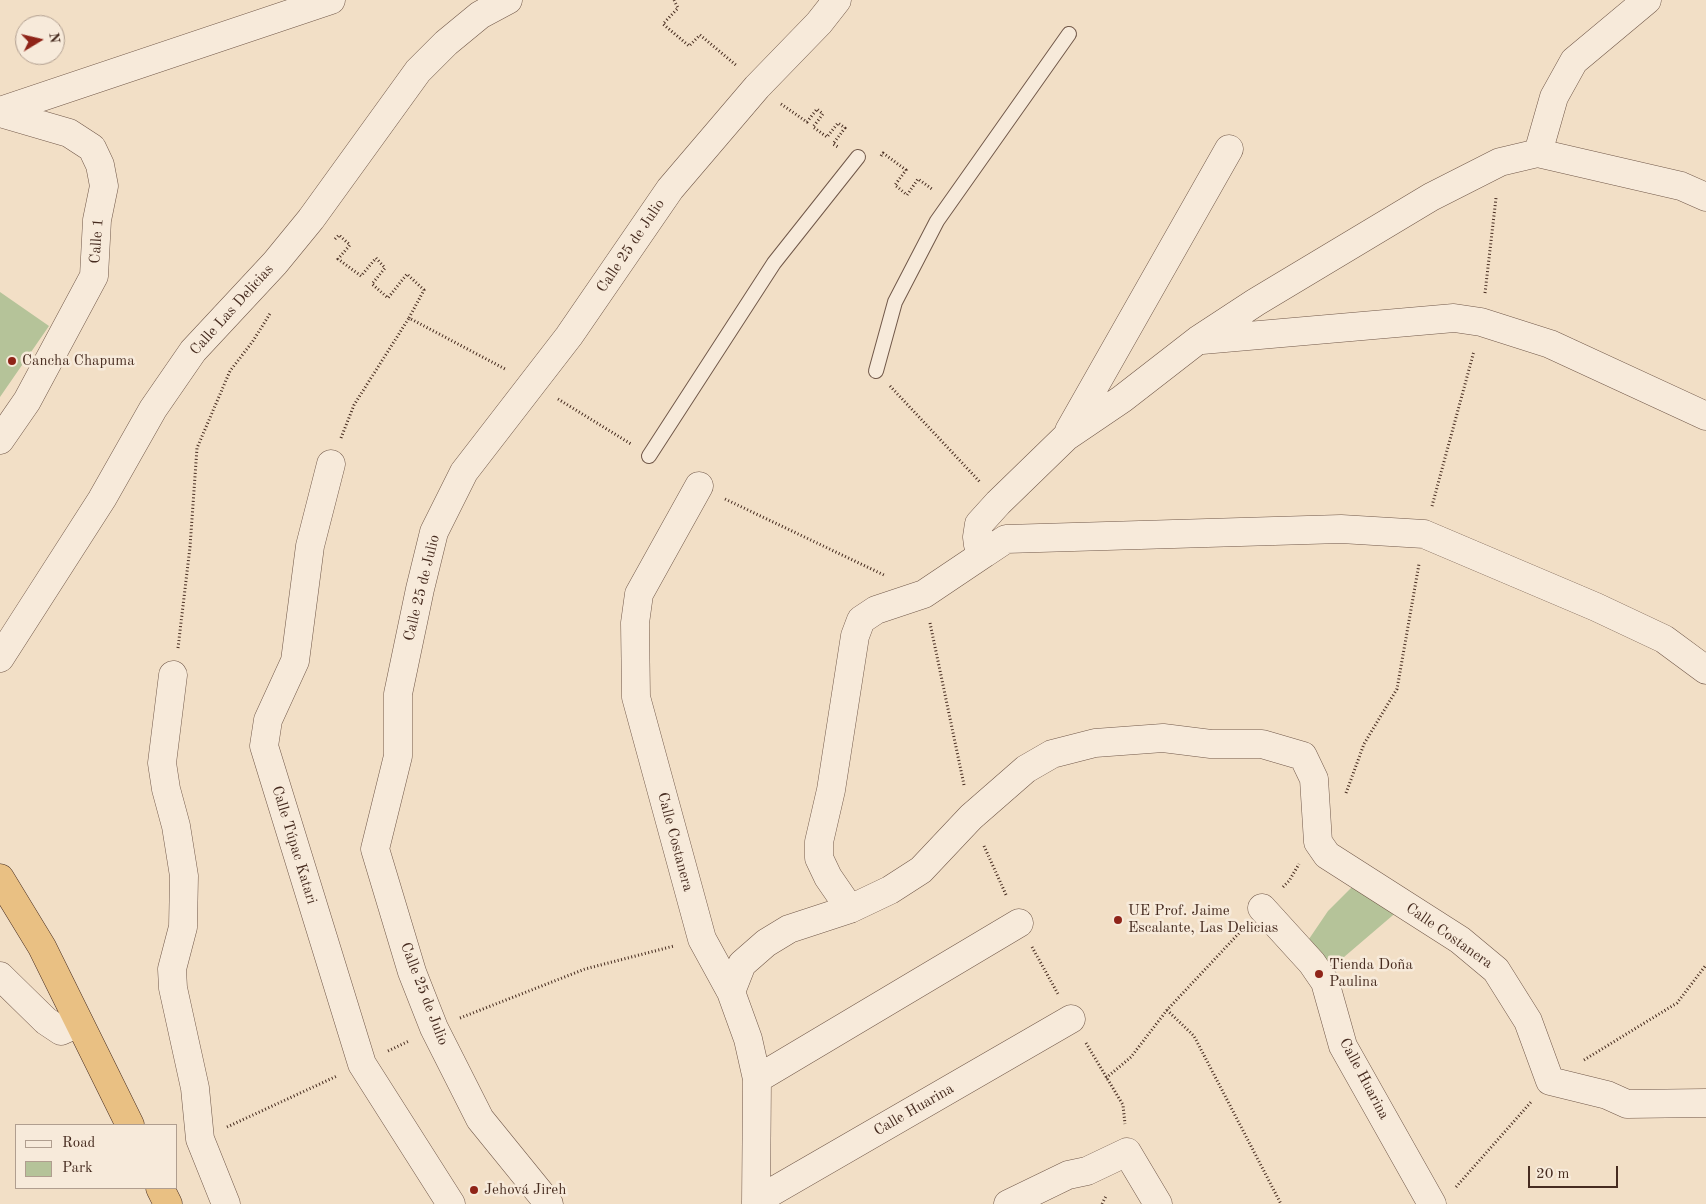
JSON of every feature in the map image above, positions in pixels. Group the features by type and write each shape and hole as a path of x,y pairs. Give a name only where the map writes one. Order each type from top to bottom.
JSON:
{"highway":[{"path":"0,878 42,947 130,1124"},
{"path":"160,1189 168,1204"}],"street":[{"name":"Calle 1","path":"0,112 331,0"},
{"name":"Calle Las Delicias","path":"0,658 102,498 152,409 193,351 275,263 311,219 418,71 446,43 480,15 508,0"},
{"name":"Calle 25 de Julio","path":"549,1204 480,1119 434,1028 412,972 375,849 398,756 398,694 434,532 464,472 569,336 670,189 757,87 819,22 837,0"},
{"path":"1538,153 1554,98 1574,61 1647,0"},
{"name":"Calle 1","path":"0,112 69,132 92,148 100,165 104,186 96,220 94,276 27,401 0,440"},
{"path":"1066,437 1230,149"},
{"path":"985,553 978,546 976,537 980,524 998,502 1066,437 1122,399 1198,340 1256,302 1432,197 1500,162 1538,153 1681,186 1706,197"},
{"path":"1198,340 1454,318 1481,322 1550,344 1706,416"},
{"name":"Calle Túpac Katari","path":"331,464 310,546 296,661 268,720 264,746 362,1064 451,1204"},
{"name":"Calle Costanera","path":"699,486 639,594 635,623 636,698 702,939 731,992 748,1039 757,1079 756,1202"},
{"path":"850,909 828,876 819,858 819,842 831,790 855,636 861,620 876,610 924,594 1006,539 1342,529 1424,534 1596,607 1664,639 1706,670"},
{"path":"173,675 162,763 166,789 176,826 184,876 183,927 172,969 173,988 195,1088 200,1139 226,1204"},
{"path":"731,992 742,964 766,942 789,929 850,909 890,890 921,870 971,818 1026,769 1052,754 1095,743 1163,738 1211,744 1262,744 1303,756 1314,779 1318,842"},
{"name":"Calle Costanera","path":"1318,842 1327,855 1460,940 1496,970 1528,1021 1550,1081"},
{"name":"Calle Huarina","path":"1262,908 1312,963 1325,982 1343,1046 1443,1197"},
{"path":"757,1079 1019,923"},
{"path":"0,976 46,1021 61,1030 79,1023"},
{"name":"Calle Huarina","path":"756,1202 1072,1019"},
{"path":"1550,1081 1607,1095 1627,1104 1706,1103"},
{"path":"1008,1204 1068,1175 1105,1164 1127,1152 1158,1204"}],"lane":[{"path":"876,371 894,302 937,221 1069,34"},
{"path":"649,456 774,263 858,157"}],"path":[{"path":"674,0 678,8 663,24 689,46 700,35 750,77 757,87"},
{"path":"331,464 354,405 409,318 424,290 407,274 388,298 372,284 385,268 376,258 361,276 338,259 350,245 338,235 334,241"},
{"path":"173,675 190,547 197,448 230,371 259,333 273,308"},
{"path":"409,318 533,383 649,456"},
{"path":"876,371 998,502"},
{"path":"699,486 924,594 971,818 1019,923 1072,1019 1123,1105 1127,1152"},
{"path":"1345,800 1348,783 1364,744 1397,689 1424,534"},
{"path":"1106,1078 1131,1057 1167,1010 1262,908 1289,882 1299,864 1318,842"},
{"path":"1443,1197 1550,1081 1677,1003 1706,965"},
{"path":"1167,1010 1194,1036 1281,1204"}],"green space":[{"name":"Cancha Chapuma","path":"0,292 49,326 0,397"},
{"path":"1358,881 1399,910 1330,969 1309,939 1328,911"}],"place":[{"name":"Cancha Chapuma","path":"12,361"},
{"name":"UE Prof. Jaime Escalante, Las Delicias","path":"1118,920"},
{"name":"Tienda Doña Paulina","path":"1319,974"},
{"name":"Jehová Jireh","path":"474,1190"}]}
